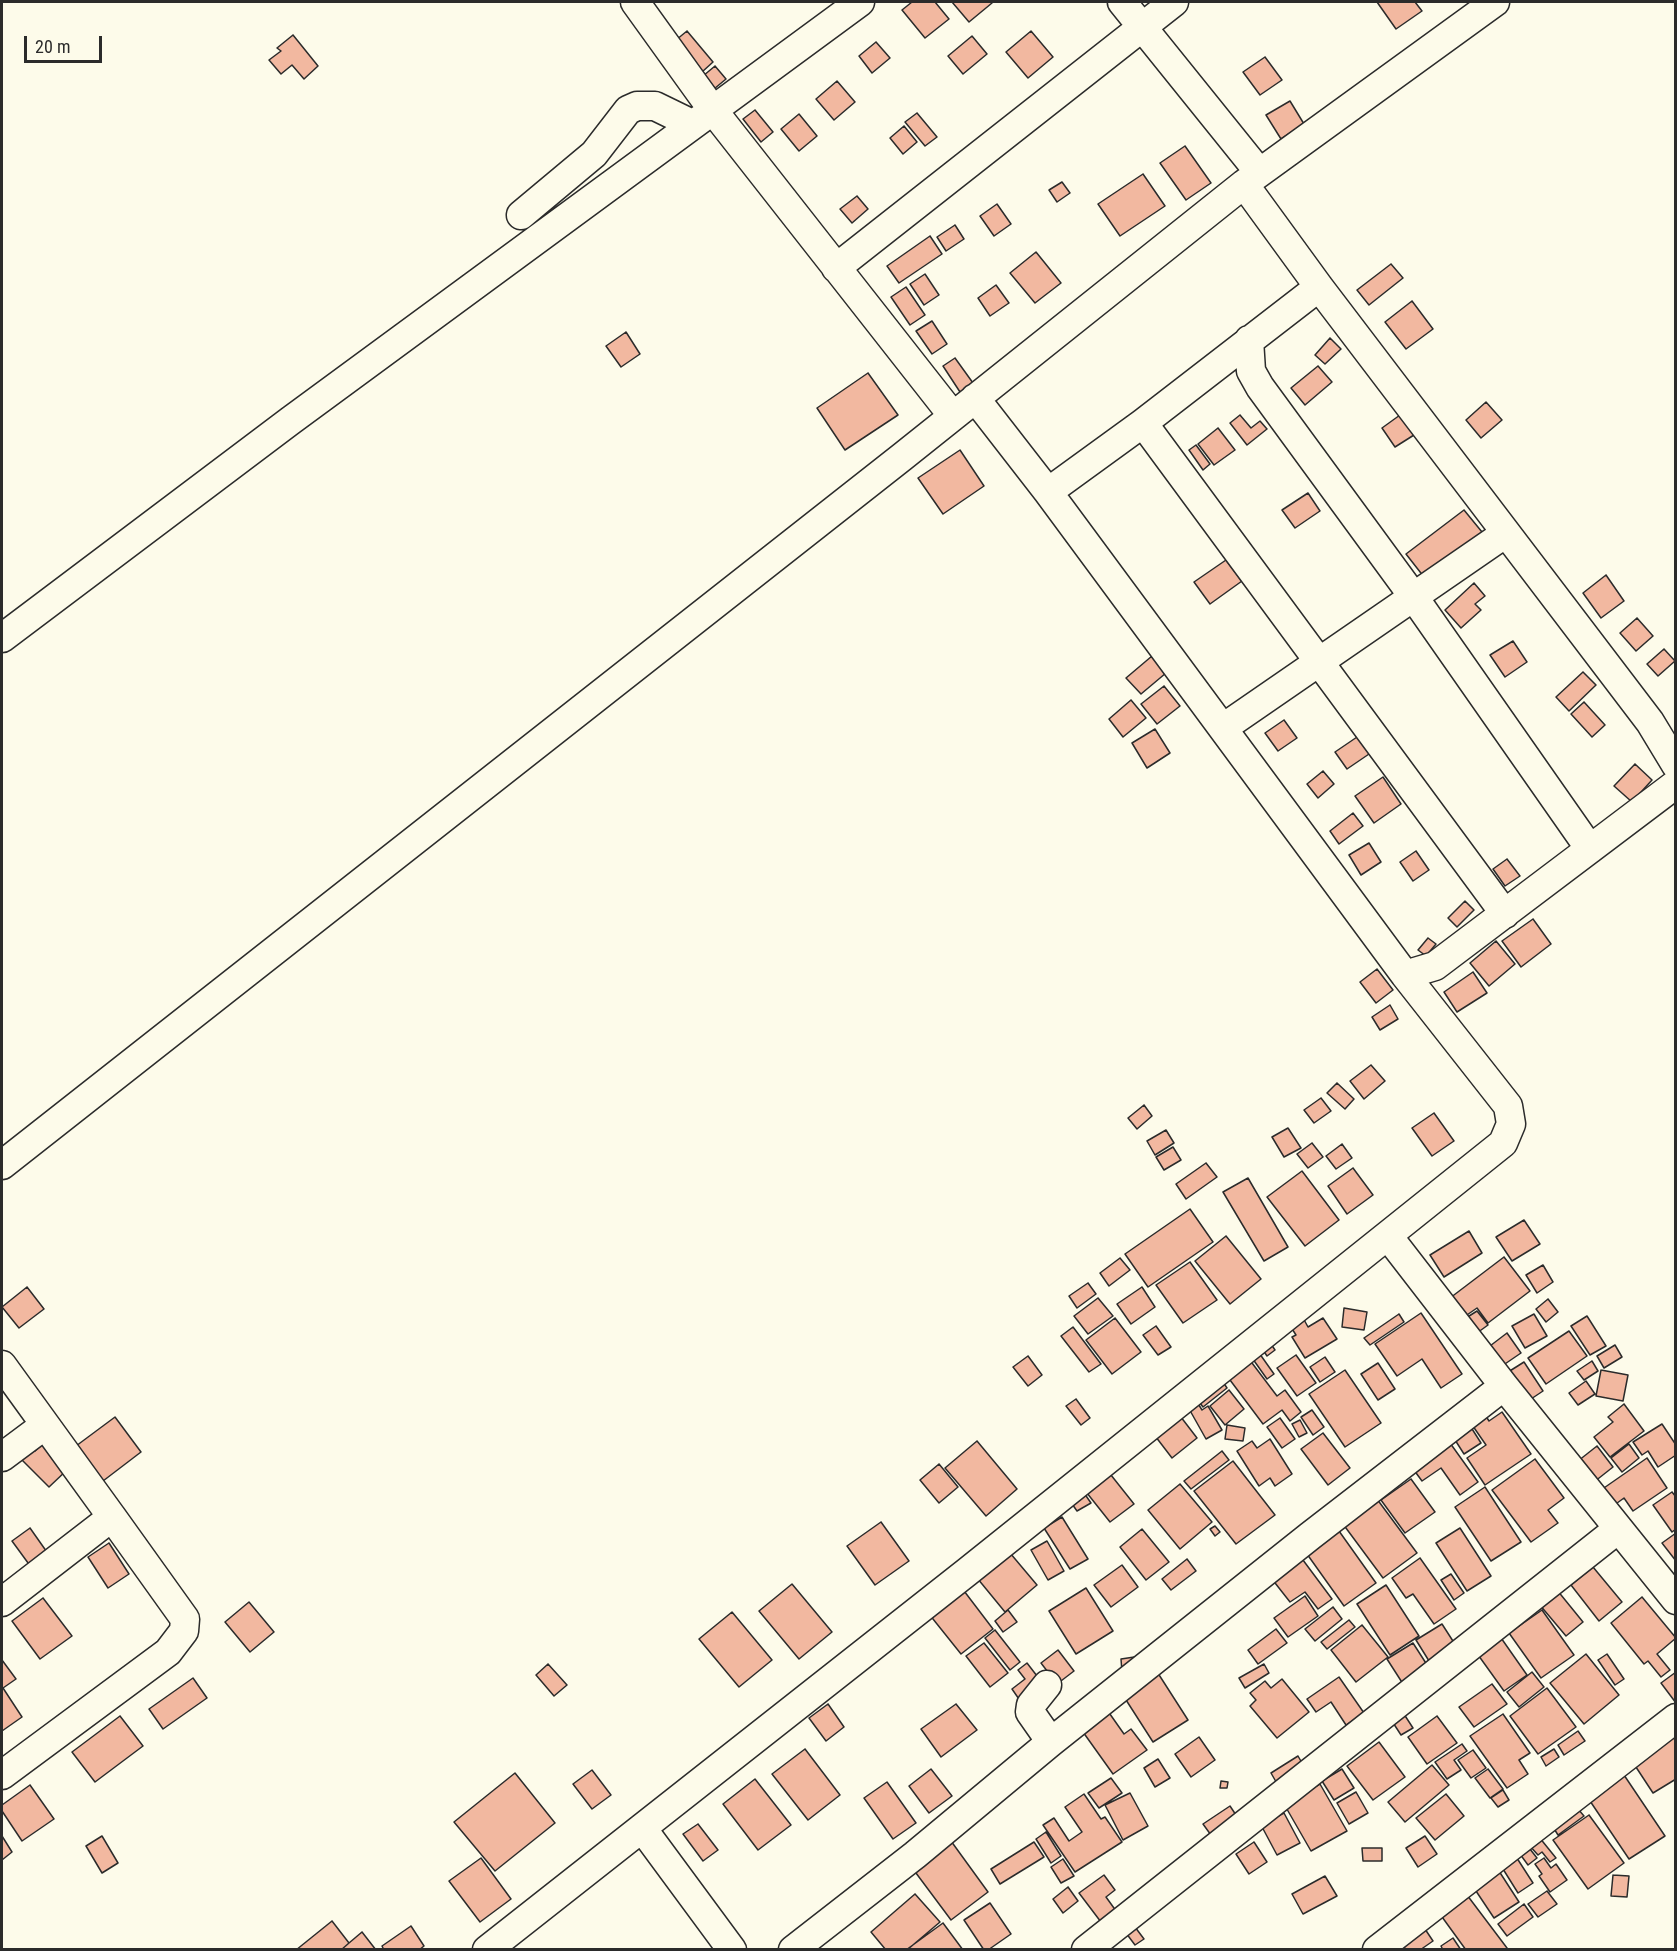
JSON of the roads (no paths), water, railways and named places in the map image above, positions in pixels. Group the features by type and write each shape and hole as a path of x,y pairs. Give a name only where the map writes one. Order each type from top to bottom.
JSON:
{"street":[{"path":"635,2 702,117 836,268 953,416"},
{"path":"2,638 290,421 860,2"},
{"path":"1122,2 1142,26 1251,178 1319,287 1650,722 1676,765"},
{"path":"836,268 1174,2"},
{"path":"2,1164 953,416 1251,178 1495,2"},
{"path":"521,215 594,154 628,110 637,105 655,106 702,117"},
{"path":"1048,492 1143,423 1319,287"},
{"path":"1250,340 1251,371 1260,387 1413,596 1590,849"},
{"path":"486,1950 976,1565 1388,1236 1503,1143 1511,1125 1508,1106 1405,975 1048,492 975,398"},
{"path":"1143,423 1505,914"},
{"path":"1223,729 1506,533"},
{"path":"1405,975 1435,966 1676,784"},
{"path":"1388,1236 1504,1386 1676,1600"},
{"path":"2,1365 185,1619 184,1631 168,1652 2,1775"},
{"path":"793,1950 915,1855 1051,1742 1310,1536 1504,1386"},
{"path":"2,1457 45,1425"},
{"path":"2,1602 112,1517"},
{"path":"1086,1950 1618,1529"},
{"path":"1047,1685 1031,1705 1030,1712 1051,1742"},
{"path":"1377,1950 1676,1718"},
{"path":"642,1828 732,1950"}]}
